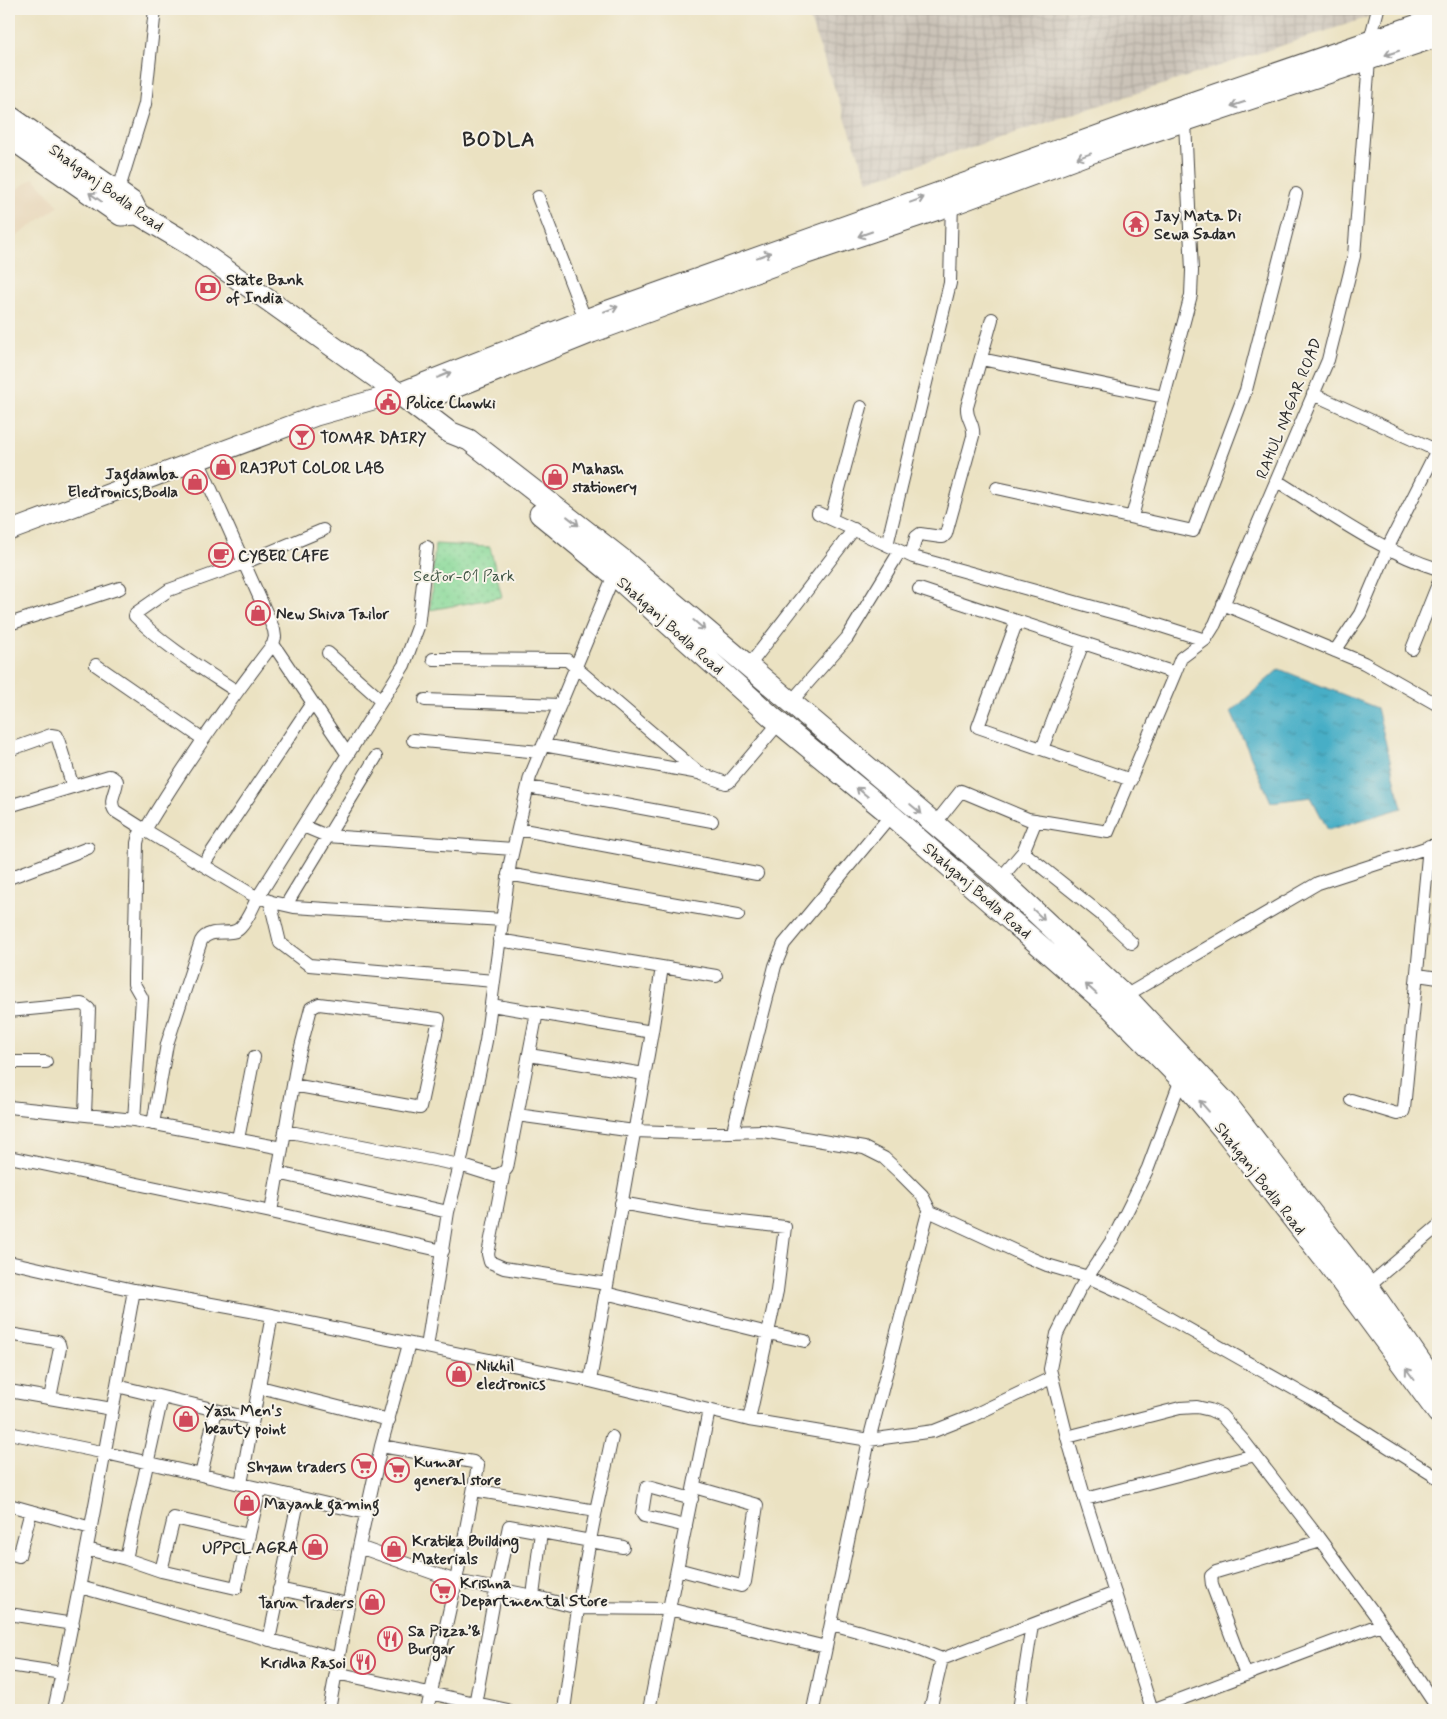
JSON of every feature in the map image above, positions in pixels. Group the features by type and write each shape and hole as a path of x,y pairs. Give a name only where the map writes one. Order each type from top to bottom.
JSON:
{"main road":[{"path":"9,531 316,416 406,399 610,326 804,255 952,197 1370,40 1438,17"},
{"path":"406,399 585,319 1438,37"},
{"name":"Shahganj Bodla Road","path":"9,116 132,202 138,214 192,246 406,399 449,432 469,440 618,567 748,667 1000,879 1125,996 1227,1104 1435,1374"},
{"path":"9,137 121,215 138,214"},
{"name":"Shahganj Bodla Road","path":"618,567 779,723 891,815 1092,989 1181,1079 1256,1170 1438,1413"},
{"path":"825,761 839,744"}],"street":[{"path":"118,192 145,104 155,9"},
{"name":"RAHUL NAGAR ROAD","path":"1036,820 1108,832 1181,658 1205,640 1215,624 1222,604 1277,481 1328,360 1354,256 1370,40 1378,9"},
{"path":"1132,517 1192,290 1184,122"},
{"path":"998,488 1193,531 1246,390 1296,194"},
{"path":"538,197 585,319"},
{"path":"887,545 950,283 952,197"},
{"path":"790,703 846,638 920,534 943,537 946,534 973,436 974,427 968,419 966,412 992,319"},
{"path":"981,359 1164,397"},
{"path":"1313,394 1437,450 1387,548 1360,614 1335,651"},
{"path":"831,519 861,407"},
{"path":"134,1120 142,998 134,984 137,843 139,835 145,830 236,691 273,644 275,637 274,630 198,460"},
{"path":"1277,481 1387,548 1438,569"},
{"path":"818,513 906,554 1158,624 1205,640"},
{"path":"748,667 854,529"},
{"path":"236,691 182,655 148,629 135,616 138,610 169,590 244,563 323,530"},
{"path":"153,1124 167,1044 201,941 208,934 240,929 258,897 407,659 419,618 428,547"},
{"path":"427,1346 448,1212 460,1166 486,1041 508,874 530,777 618,567"},
{"path":"1412,649 1438,584"},
{"path":"9,624 120,588"},
{"path":"919,589 1175,673"},
{"path":"1222,604 1364,663 1438,705"},
{"path":"1017,621 978,727 1130,780"},
{"path":"1042,749 1083,643"},
{"path":"273,644 348,755"},
{"path":"328,653 381,700"},
{"path":"433,659 567,660 699,773"},
{"path":"96,665 203,739"},
{"path":"425,700 560,705"},
{"path":"203,865 312,703"},
{"path":"413,740 542,749 699,773 722,782 729,782 779,723"},
{"path":"9,750 52,735 56,736 73,787"},
{"path":"286,905 376,757"},
{"path":"9,806 112,777 117,782 112,798 115,811 258,897 286,905 503,920"},
{"path":"528,787 712,821"},
{"path":"934,825 961,791 1028,819 1036,820 1023,852 1000,879"},
{"path":"733,1131 776,966 784,944 891,815"},
{"path":"303,826 327,836 513,849"},
{"path":"518,829 757,874"},
{"path":"1125,996 1318,883 1433,845 1403,1112 1398,1114 1350,1100"},
{"path":"9,878 88,848"},
{"path":"1023,852 1102,915 1132,943"},
{"path":"508,874 738,916"},
{"path":"270,901 280,943 309,966 494,981"},
{"path":"499,940 716,976"},
{"path":"590,1381 662,967"},
{"path":"1418,975 1438,978"},
{"path":"9,1011 81,1004 88,1009 85,1115"},
{"path":"271,1212 293,1085 310,1012 315,1005 439,1019 420,1108 293,1085"},
{"path":"491,1005 652,1032"},
{"path":"537,1012 507,1168 504,1172 488,1254 490,1262 504,1268 606,1288 768,1333 805,1340"},
{"path":"529,1055 644,1074"},
{"path":"238,1140 254,1057"},
{"path":"9,1062 46,1062"},
{"path":"1181,1079 1148,1168 1114,1237 1079,1290 1057,1334 1050,1369 1085,1499 1152,1710 1381,1624"},
{"path":"9,1106 134,1120 282,1148"},
{"path":"517,1115 634,1131 695,1133 763,1131 864,1148 884,1158 899,1172 922,1195 931,1213 1047,1265 1088,1276 1128,1295 1312,1399 1438,1478"},
{"path":"285,1131 460,1166 495,1176 504,1172"},
{"path":"9,1157 271,1212 443,1252"},
{"path":"278,1173 448,1212"},
{"path":"621,1204 785,1228 777,1291 749,1420"},
{"path":"813,1710 869,1440 927,1216 931,1213"},
{"path":"1368,1286 1438,1226"},
{"path":"9,1262 134,1290 427,1346 590,1381 749,1420 869,1440 934,1431 972,1416 1051,1378"},
{"path":"54,1710 73,1624 106,1453 112,1409 134,1290"},
{"path":"241,1484 272,1315"},
{"path":"9,1334 57,1342 59,1344 60,1348 50,1398"},
{"path":"329,1710 366,1513 381,1446 409,1344"},
{"path":"117,1386 254,1419"},
{"path":"260,1387 389,1420"},
{"path":"9,1391 112,1409"},
{"path":"126,1559 162,1397"},
{"path":"1067,1437 1180,1408 1197,1407 1221,1415 1255,1455 1321,1541 1381,1624 1434,1703"},
{"path":"201,1475 216,1410"},
{"path":"649,1710 709,1410"},
{"path":"9,1433 106,1453 366,1513"},
{"path":"564,1710 578,1608 612,1436"},
{"path":"381,1446 473,1462 478,1466 456,1581 427,1710"},
{"path":"1085,1499 1255,1455"},
{"path":"677,1569 741,1586 745,1582 757,1505 693,1493 646,1488 642,1513 644,1516 686,1526"},
{"path":"87,1549 161,1570 236,1588 260,1489"},
{"path":"474,1490 596,1511"},
{"path":"269,1640 299,1497"},
{"path":"9,1505 91,1528"},
{"path":"9,1553 19,1556 31,1511"},
{"path":"161,1570 174,1518 249,1536"},
{"path":"475,1706 508,1528 511,1526 623,1546"},
{"path":"533,1596 541,1532"},
{"path":"1246,1675 1212,1585 1211,1576 1216,1572 1321,1541"},
{"path":"359,1547 456,1581 533,1596 578,1608 669,1609 826,1647"},
{"path":"80,1587 338,1659"},
{"path":"279,1589 348,1604"},
{"path":"832,1624 904,1644 942,1659 1115,1593"},
{"path":"9,1614 73,1624"},
{"path":"1019,1710 1032,1625"},
{"path":"930,1710 942,1659"},
{"path":"9,1665 62,1673"},
{"path":"336,1673 431,1693 475,1706 508,1710"}],"shaded area":[{"path":"806,9 1372,9 1369,17 868,181"},
{"path":"34,178 59,206 9,242 9,194"}],"green space":[{"name":"Sector-01 Park","path":"435,544 490,547 502,597 430,610"}],"water":[{"path":"1279,669 1377,708 1402,808 1328,830 1311,797 1271,802 1231,712"}],"place":[{"name":"Jay Mata Di Sewa Sadan","path":"1136,224"},
{"name":"State Bank of India","path":"208,288"},
{"name":"Police Chowki","path":"388,402"},
{"name":"TOMAR DAIRY","path":"302,437"},
{"name":"RAJPUT COLOR LAB","path":"223,467"},
{"name":"Mahash stationery","path":"555,477"},
{"name":"Jagdamba Electronics,Bodla","path":"195,482"},
{"name":"CYBER CAFE","path":"221,555"},
{"name":"New Shiva Tailor","path":"258,613"},
{"name":"Nikhil electronics","path":"459,1374"},
{"name":"Yash Men's beauty point","path":"186,1419"},
{"name":"Shyam traders","path":"364,1466"},
{"name":"Kumar general store","path":"397,1470"},
{"name":"Mayank gaming","path":"247,1503"},
{"name":"UPPCL AGRA","path":"315,1547"},
{"name":"Kratika Building Materials","path":"394,1549"},
{"name":"Krishna Departmental Store","path":"443,1591"},
{"name":"Tarun Traders","path":"372,1602"},
{"name":"Sa Pizza’& Burgar","path":"390,1639"},
{"name":"Kridha Rasoi","path":"363,1662"}],"district":[{"name":"BODLA","path":"499,139"}]}
